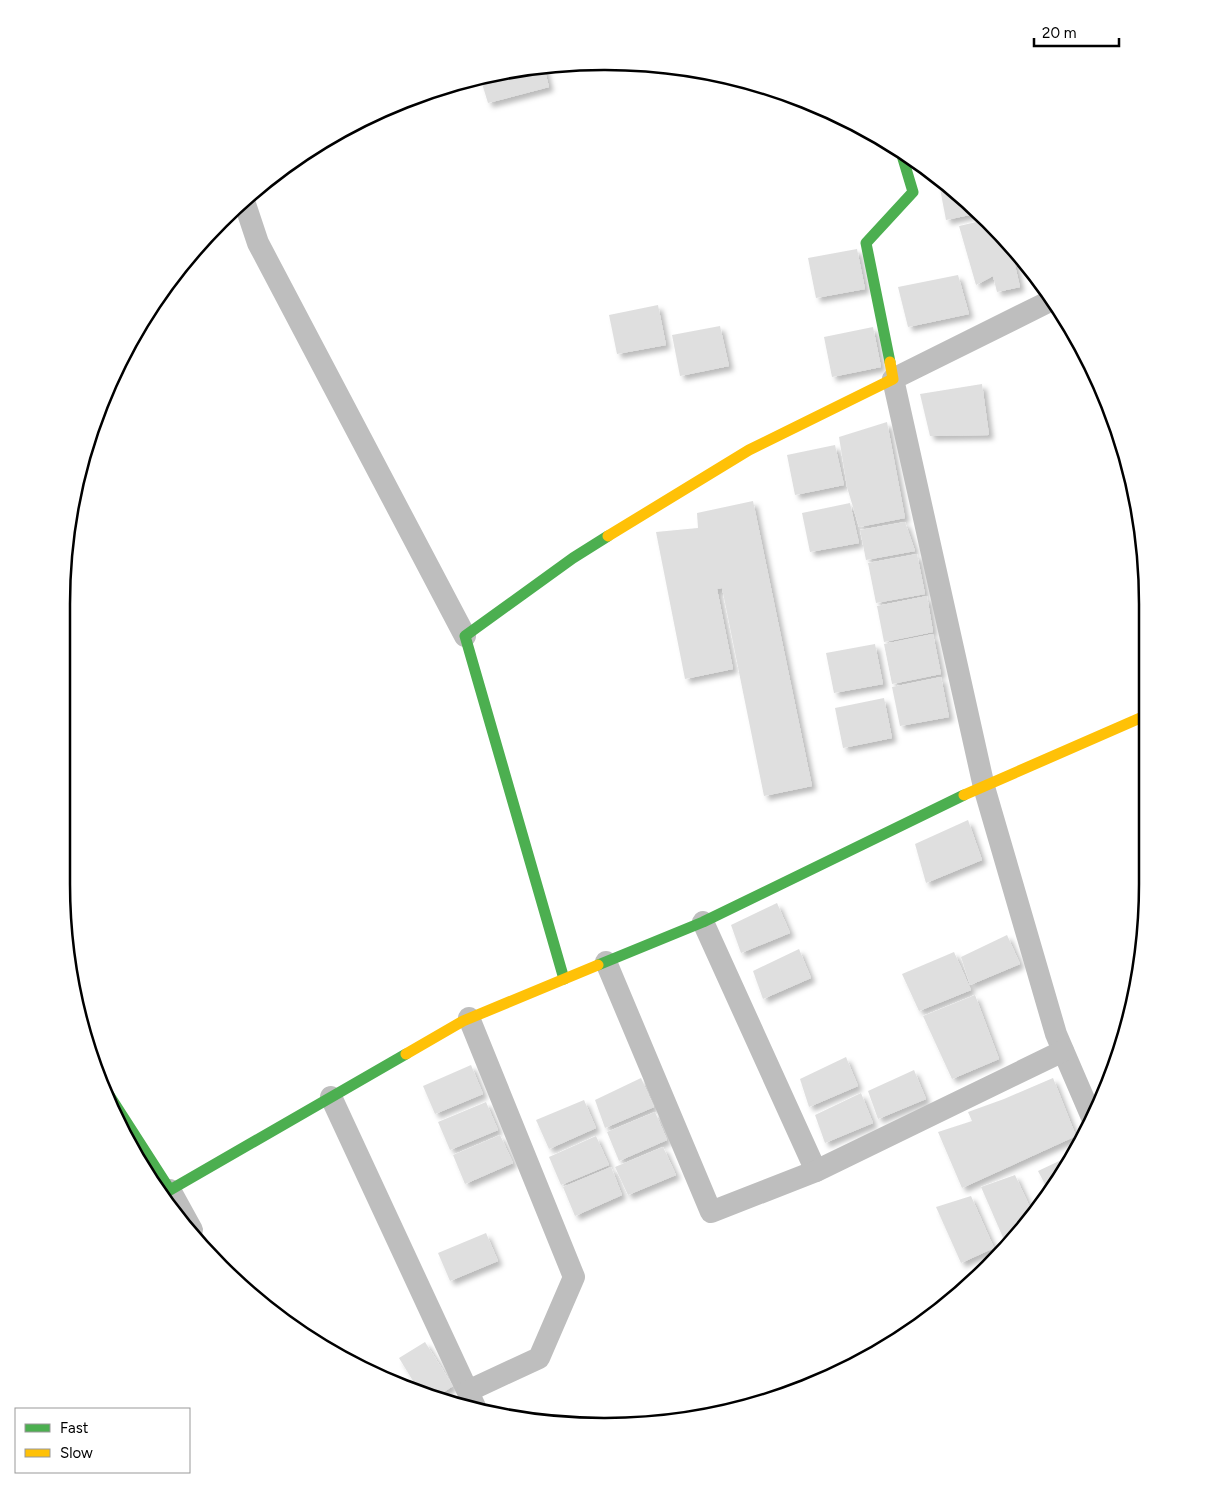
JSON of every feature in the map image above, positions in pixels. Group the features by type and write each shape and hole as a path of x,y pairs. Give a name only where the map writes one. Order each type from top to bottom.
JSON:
{"street":[{"path":"904,162 913,192 866,243 893,379 984,786 1056,1034 1089,1110"},
{"path":"246,208 258,243 465,636 564,979"},
{"path":"465,636 573,558 749,450 1046,303"},
{"path":"168,1191 469,1018 703,922 984,786 1139,718"},
{"path":"703,922 816,1171"},
{"path":"606,962 711,1212 816,1171 1063,1051"},
{"path":"331,1097 472,1399 539,1358 574,1277 469,1018"},
{"path":"137,1141 155,1172"}],"building":[{"path":"546,74 549,87 488,103 482,84"},
{"path":"940,189 970,215 946,220"},
{"path":"977,222 982,227 1014,262 1020,287 997,292 993,276 976,285 959,226"},
{"path":"857,249 865,289 816,298 808,258"},
{"path":"958,275 969,314 908,327 898,287"},
{"path":"658,305 666,345 617,354 609,315"},
{"path":"720,326 729,366 680,376 672,335"},
{"path":"873,327 881,367 832,377 824,337"},
{"path":"982,384 989,435 930,436 920,394"},
{"path":"887,422 905,518 859,527 847,487 839,437"},
{"path":"835,445 844,485 795,495 787,455"},
{"path":"753,501 812,786 764,796 722,588 717,589 733,669 685,679 656,532 698,528 697,513"},
{"path":"850,503 859,543 810,552 802,513"},
{"path":"905,522 915,551 866,560 860,530"},
{"path":"917,554 925,594 876,603 868,563"},
{"path":"927,596 933,632 884,642 877,606"},
{"path":"933,634 941,674 892,684 884,644"},
{"path":"875,644 883,684 834,693 826,653"},
{"path":"941,677 949,717 900,726 892,687"},
{"path":"884,698 892,738 843,748 835,708"},
{"path":"968,820 982,860 926,883 915,844"},
{"path":"777,903 790,933 741,953 731,925"},
{"path":"1007,935 1020,964 970,985 961,957"},
{"path":"799,949 811,978 763,999 753,971"},
{"path":"954,952 971,990 919,1011 902,974"},
{"path":"975,995 999,1059 952,1079 923,1016"},
{"path":"846,1057 858,1086 809,1107 800,1079"},
{"path":"471,1065 483,1094 435,1114 423,1086"},
{"path":"914,1070 926,1099 878,1119 868,1091"},
{"path":"641,1078 654,1107 605,1128 595,1100"},
{"path":"1053,1078 1076,1135 962,1188 938,1132 972,1121 968,1112"},
{"path":"861,1093 873,1123 825,1143 815,1115"},
{"path":"584,1100 596,1128 549,1149 536,1120"},
{"path":"486,1102 498,1130 450,1150 438,1122"},
{"path":"655,1112 667,1140 619,1161 607,1132"},
{"path":"500,1135 513,1163 465,1184 453,1155"},
{"path":"596,1136 609,1165 561,1185 549,1157"},
{"path":"663,1147 676,1175 628,1195 615,1167"},
{"path":"1061,1160 1045,1185 1038,1171"},
{"path":"611,1167 622,1195 575,1216 563,1187"},
{"path":"1015,1175 1030,1207 1004,1239 981,1187"},
{"path":"971,1196 994,1248 961,1263 936,1207"},
{"path":"486,1233 498,1261 450,1281 438,1253"},
{"path":"425,1342 453,1386 442,1393 414,1383 399,1358"}],"traffic: fast":[{"path":"890,362 866,243 913,192 904,162"},
{"path":"564,979 465,636 573,558 608,536"},
{"path":"598,965 703,922 964,795"},
{"path":"125,1120 170,1190 406,1054"}],"traffic: slow":[{"path":"608,536 749,450 893,379 890,362"},
{"path":"964,795 1139,718"},
{"path":"406,1054 463,1021 598,965"}]}
